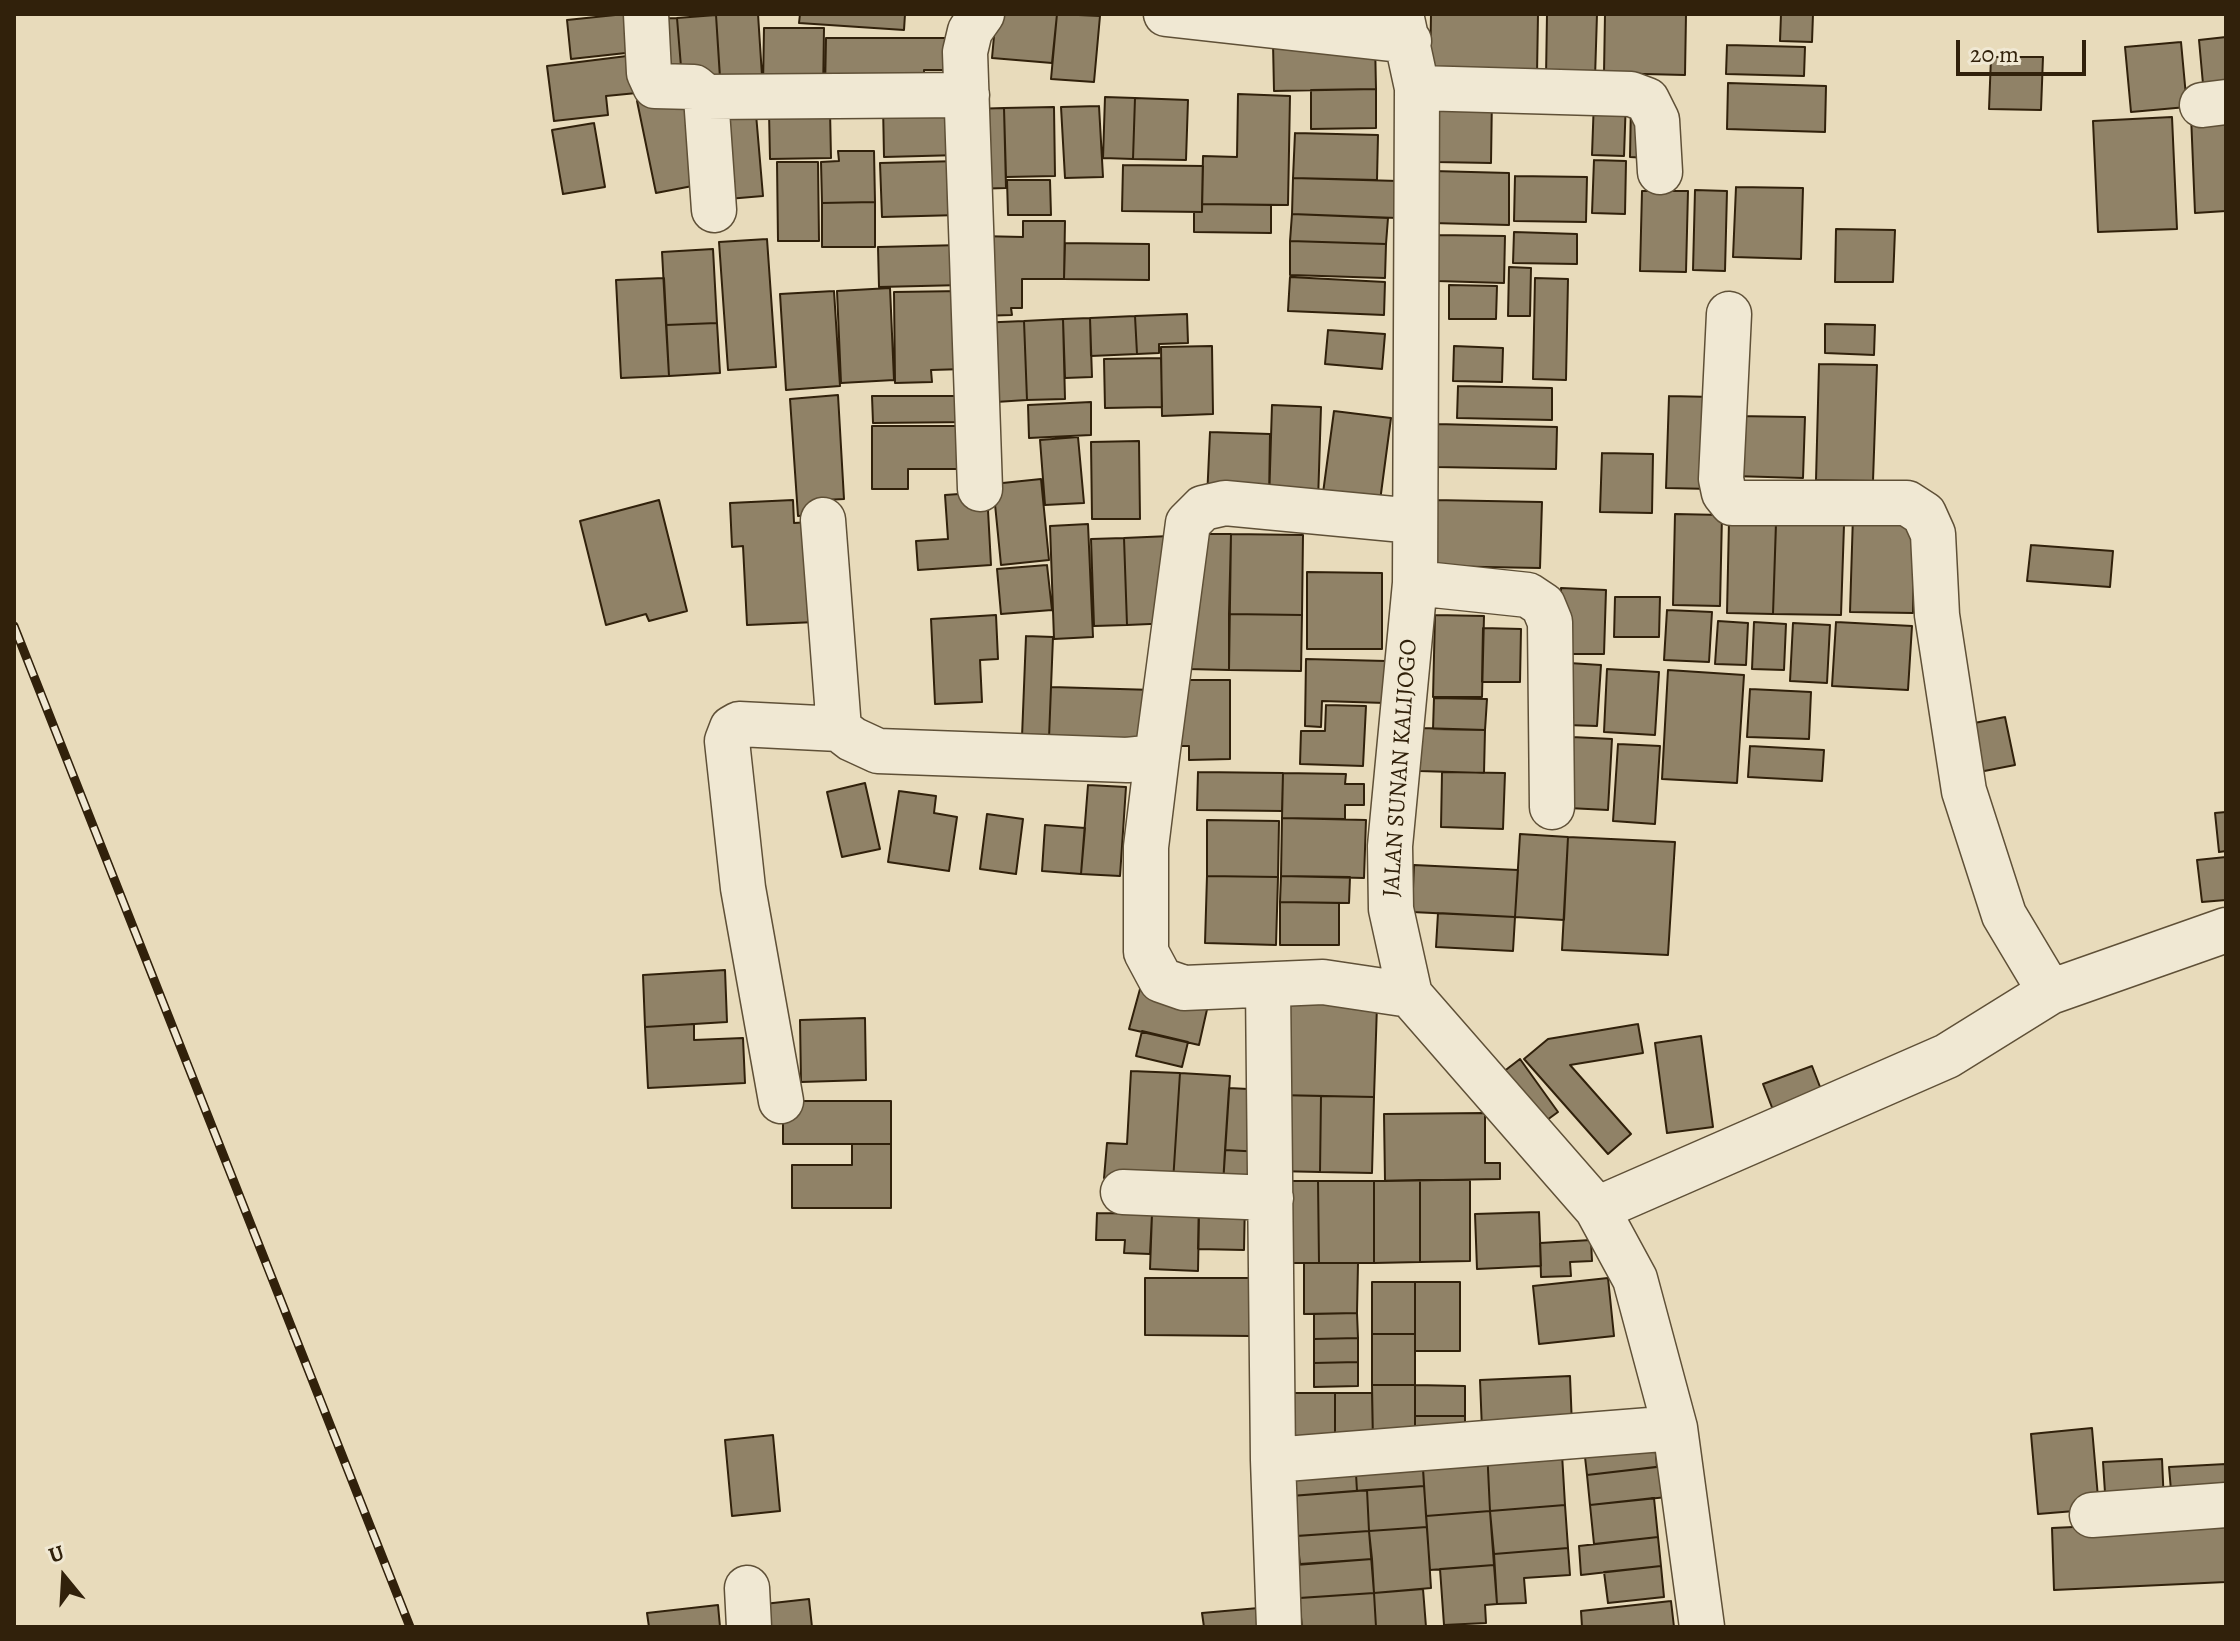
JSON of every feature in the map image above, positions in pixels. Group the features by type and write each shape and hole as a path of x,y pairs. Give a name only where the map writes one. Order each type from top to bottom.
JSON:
{"street":[{"path":"646,14 649,73 655,86 694,87 706,97 967,95"},
{"path":"980,489 965,52 970,31 982,14"},
{"path":"1166,14 1405,28"},
{"name":"JALAN SUNAN KALIJOGO","path":"1405,28 1417,88 1415,583 1390,846 1391,909 1410,995 1597,1209 1635,1279 1675,1428 1702,1627"},
{"path":"1417,88 1631,94 1647,100 1657,120 1660,172"},
{"path":"706,97 714,210"},
{"path":"1729,314 1721,479 1724,493 1732,503 1907,503 1924,514 1933,534 1937,615 1964,791 2004,915 2050,992"},
{"path":"1410,995 1323,982 1184,988 1161,980 1146,952 1146,847 1188,523 1203,508 1225,503 1414,521"},
{"path":"823,520 839,729"},
{"path":"1415,583 1528,595 1543,605 1550,622 1552,807"},
{"path":"781,1101 743,888 727,741 732,728 739,724 839,729 878,751 1127,760 1157,757"},
{"path":"1597,1209 1947,1056 2050,992 2226,930"},
{"path":"1268,986 1273,1460 1279,1627"},
{"path":"1123,1192 1271,1198"},
{"path":"1273,1460 1675,1428"},
{"path":"2092,1515 2226,1505"}],"building":[{"path":"625,14 635,52 571,59 567,20"},
{"path":"758,14 763,91 721,94 716,15"},
{"path":"800,14 905,14 904,30 799,23"},
{"path":"996,14 1057,14 1052,63 992,58"},
{"path":"1057,14 1100,16 1094,82 1051,79"},
{"path":"1431,14 1538,14 1537,75 1430,73"},
{"path":"1547,14 1597,14 1595,78 1546,77"},
{"path":"1605,14 1686,14 1685,75 1604,73"},
{"path":"1781,14 1813,14 1812,42 1780,41"},
{"path":"716,15 720,77 682,79 677,18"},
{"path":"677,18 682,79 657,80 652,19"},
{"path":"764,28 824,28 823,96 763,86"},
{"path":"2226,37 2226,92 2204,95 2199,40"},
{"path":"826,38 955,38 955,70 924,70 924,90 825,90"},
{"path":"1375,41 1376,89 1274,91 1273,43"},
{"path":"2181,42 2187,107 2131,112 2125,47"},
{"path":"1727,45 1805,47 1804,76 1726,74"},
{"path":"643,54 647,92 606,96 608,115 554,121 547,66"},
{"path":"1991,57 2043,57 2041,110 1989,109"},
{"path":"1728,83 1826,86 1825,132 1727,129"},
{"path":"1376,89 1376,128 1311,129 1311,90"},
{"path":"690,91 708,183 656,193 637,101"},
{"path":"1238,94 1290,96 1288,205 1202,204 1203,156 1237,157"},
{"path":"1437,94 1492,95 1491,163 1435,162"},
{"path":"1105,97 1135,98 1133,159 1103,158"},
{"path":"1135,98 1188,100 1186,160 1133,159"},
{"path":"1594,99 1626,99 1624,156 1592,155"},
{"path":"959,103 960,155 884,157 883,105"},
{"path":"1631,103 1647,158 1630,157"},
{"path":"1099,106 1103,177 1065,178 1061,107"},
{"path":"1054,107 1055,176 1006,177 1004,108"},
{"path":"1004,108 1006,188 973,189 972,109"},
{"path":"830,110 831,158 770,159 769,112"},
{"path":"756,114 763,196 716,200 709,118"},
{"path":"2226,114 2226,211 2195,213 2191,115"},
{"path":"2172,117 2177,229 2098,232 2093,121"},
{"path":"594,123 605,187 563,194 552,130"},
{"path":"1295,133 1378,135 1377,180 1293,178"},
{"path":"838,151 874,151 875,202 822,203 821,162 839,161"},
{"path":"1594,160 1626,161 1625,214 1592,213"},
{"path":"959,161 960,215 882,217 880,163"},
{"path":"777,162 818,162 819,241 778,241"},
{"path":"1123,165 1203,166 1202,212 1122,211"},
{"path":"1433,171 1509,173 1509,225 1432,223"},
{"path":"1515,176 1587,177 1586,222 1514,221"},
{"path":"1293,178 1398,181 1397,218 1292,214"},
{"path":"1007,180 1050,180 1051,215 1008,215"},
{"path":"1736,187 1803,188 1801,259 1733,257"},
{"path":"1695,190 1727,191 1725,271 1693,270"},
{"path":"1642,191 1688,191 1686,272 1640,271"},
{"path":"875,202 875,247 822,247 822,203"},
{"path":"1202,204 1271,205 1271,233 1194,232 1194,212 1202,212"},
{"path":"1292,214 1388,218 1386,244 1290,241"},
{"path":"1023,221 1065,221 1064,279 1022,279 1022,308 1011,308 1012,315 978,316 979,236 1023,237"},
{"path":"1836,229 1895,230 1893,282 1835,282"},
{"path":"1514,232 1577,234 1577,264 1513,263"},
{"path":"1438,235 1505,236 1504,283 1437,281"},
{"path":"767,239 776,367 728,370 719,242"},
{"path":"1290,241 1386,244 1385,278 1290,275"},
{"path":"1065,243 1149,244 1149,280 1064,279"},
{"path":"962,245 963,285 879,287 878,247"},
{"path":"713,249 717,323 666,325 662,252"},
{"path":"1509,267 1531,268 1530,316 1508,316"},
{"path":"1290,277 1385,282 1384,315 1288,311"},
{"path":"664,278 669,376 621,378 616,280"},
{"path":"1535,278 1568,279 1566,380 1533,379"},
{"path":"1449,285 1497,286 1496,319 1449,319"},
{"path":"890,288 894,380 841,383 837,291"},
{"path":"834,291 840,386 786,390 780,294"},
{"path":"963,291 964,369 931,370 932,382 895,383 894,292"},
{"path":"1187,314 1188,343 1159,344 1159,353 1137,354 1135,316"},
{"path":"1135,316 1137,354 1091,356 1090,318"},
{"path":"1090,318 1092,377 1065,378 1063,319"},
{"path":"1063,319 1065,399 1027,400 1024,321"},
{"path":"1024,321 1027,400 980,403 977,323"},
{"path":"717,323 720,373 669,376 666,325"},
{"path":"1825,324 1875,325 1874,355 1825,353"},
{"path":"1328,330 1385,334 1382,369 1325,364"},
{"path":"1212,346 1213,414 1162,416 1161,347"},
{"path":"1454,346 1503,348 1502,382 1453,381"},
{"path":"1161,358 1162,407 1105,408 1104,359"},
{"path":"1819,364 1877,365 1873,481 1816,480"},
{"path":"1458,386 1552,388 1552,420 1457,418"},
{"path":"838,395 844,499 824,500 825,514 798,516 790,399"},
{"path":"872,396 972,396 971,422 873,423"},
{"path":"1669,396 1713,397 1711,489 1666,488"},
{"path":"1091,402 1091,435 1029,438 1028,405"},
{"path":"1272,405 1321,407 1318,502 1269,501"},
{"path":"1334,411 1391,418 1380,501 1323,493"},
{"path":"1734,416 1805,417 1803,478 1732,476"},
{"path":"1436,424 1557,427 1556,469 1434,467"},
{"path":"872,426 962,426 962,469 908,469 908,489 872,489"},
{"path":"1210,432 1270,434 1269,501 1207,499"},
{"path":"1078,437 1084,503 1045,505 1040,440"},
{"path":"1139,441 1140,519 1092,519 1091,442"},
{"path":"1602,453 1653,454 1652,513 1600,512"},
{"path":"1041,479 1049,560 1001,565 993,484"},
{"path":"987,492 991,565 918,570 916,541 948,539 945,495"},
{"path":"659,500 687,611 649,621 646,614 606,625 580,521"},
{"path":"793,500 794,523 811,522 816,622 747,625 743,546 732,547 730,503"},
{"path":"1433,500 1542,502 1540,568 1431,566"},
{"path":"1675,514 1722,515 1720,606 1673,605"},
{"path":"1853,515 1915,516 1913,613 1850,612"},
{"path":"1729,521 1776,522 1773,614 1727,613"},
{"path":"1088,524 1093,637 1054,639 1050,526"},
{"path":"1776,524 1844,525 1841,615 1773,614"},
{"path":"1203,534 1231,534 1229,670 1188,669"},
{"path":"1231,534 1303,535 1302,615 1229,614"},
{"path":"1170,536 1173,623 1127,625 1124,538"},
{"path":"1124,538 1127,625 1094,626 1091,539"},
{"path":"2031,545 2113,551 2110,587 2027,581"},
{"path":"1047,565 1052,610 1001,614 997,569"},
{"path":"1307,572 1382,573 1382,649 1307,649"},
{"path":"1561,588 1606,590 1604,654 1560,654"},
{"path":"1615,597 1660,597 1659,637 1614,637"},
{"path":"1667,610 1712,612 1709,662 1664,660"},
{"path":"1229,614 1302,615 1301,671 1229,670"},
{"path":"996,615 998,659 980,660 982,702 935,704 931,619"},
{"path":"1435,615 1484,616 1482,697 1433,697"},
{"path":"1718,621 1748,623 1746,665 1715,664"},
{"path":"1754,622 1786,624 1784,670 1752,669"},
{"path":"1836,622 1912,626 1908,690 1832,686"},
{"path":"1793,623 1830,625 1827,683 1790,681"},
{"path":"1483,628 1521,629 1520,682 1482,682"},
{"path":"1026,636 1053,637 1049,738 1022,737"},
{"path":"1306,659 1386,661 1385,703 1322,701 1321,727 1305,726"},
{"path":"1569,663 1601,665 1597,726 1566,725"},
{"path":"1607,669 1659,672 1655,735 1604,732"},
{"path":"1668,670 1744,675 1737,783 1662,779"},
{"path":"1177,680 1230,680 1230,759 1189,760 1189,746 1177,746"},
{"path":"1051,687 1154,690 1152,741 1049,738"},
{"path":"1750,689 1811,692 1809,739 1747,737"},
{"path":"1434,698 1487,699 1485,730 1433,729"},
{"path":"1326,705 1366,706 1363,766 1300,764 1301,731 1325,731"},
{"path":"2005,717 2015,765 1969,774 1959,726"},
{"path":"1421,728 1485,730 1484,773 1419,771"},
{"path":"1572,737 1612,739 1608,810 1568,808"},
{"path":"1618,744 1660,746 1655,824 1613,821"},
{"path":"1750,746 1824,750 1822,781 1748,777"},
{"path":"1198,772 1283,773 1282,811 1197,810"},
{"path":"1442,772 1505,773 1503,829 1441,827"},
{"path":"1283,773 1346,774 1345,784 1364,784 1364,805 1345,805 1345,819 1282,818"},
{"path":"865,783 880,849 842,857 827,792"},
{"path":"1088,785 1126,787 1120,876 1081,874"},
{"path":"899,791 936,796 934,813 957,817 949,871 888,862"},
{"path":"2226,812 2226,851 2219,852 2215,813"},
{"path":"987,814 1023,819 1016,874 980,869"},
{"path":"1282,818 1366,820 1364,878 1281,876"},
{"path":"1207,820 1279,821 1278,877 1207,876"},
{"path":"1045,825 1085,828 1081,874 1042,871"},
{"path":"1520,834 1568,837 1564,920 1515,917"},
{"path":"1568,837 1675,842 1668,955 1562,950"},
{"path":"2226,857 2226,900 2202,902 2197,860"},
{"path":"1414,865 1518,870 1515,917 1412,912"},
{"path":"1207,876 1278,877 1276,945 1205,943"},
{"path":"1281,876 1350,877 1349,903 1280,902"},
{"path":"1280,902 1339,903 1339,945 1280,945"},
{"path":"1438,913 1515,917 1513,951 1436,947"},
{"path":"725,970 727,1022 645,1027 643,975"},
{"path":"1140,989 1208,1005 1199,1045 1129,1029"},
{"path":"1280,1003 1377,1005 1374,1097 1277,1095"},
{"path":"865,1018 866,1080 801,1082 800,1020"},
{"path":"694,1024 694,1040 743,1038 745,1083 648,1088 645,1027"},
{"path":"1638,1024 1643,1053 1570,1065 1631,1134 1608,1154 1524,1059 1548,1039"},
{"path":"1142,1031 1188,1042 1182,1067 1136,1056"},
{"path":"1701,1036 1713,1127 1667,1133 1655,1043"},
{"path":"1520,1059 1558,1112 1532,1131 1494,1079"},
{"path":"1812,1066 1822,1092 1773,1110 1763,1084"},
{"path":"1131,1071 1180,1073 1173,1182 1104,1178 1107,1143 1127,1144"},
{"path":"1180,1073 1230,1076 1223,1185 1173,1182"},
{"path":"1229,1088 1267,1090 1263,1152 1225,1150"},
{"path":"1277,1095 1321,1096 1320,1172 1275,1171"},
{"path":"1321,1096 1374,1097 1372,1173 1320,1172"},
{"path":"783,1101 891,1101 891,1144 783,1144"},
{"path":"1485,1113 1485,1163 1500,1163 1500,1179 1385,1181 1384,1114"},
{"path":"852,1144 891,1144 891,1208 792,1208 792,1165 852,1165"},
{"path":"1225,1150 1263,1152 1261,1187 1223,1185"},
{"path":"1420,1180 1420,1262 1374,1263 1374,1181"},
{"path":"1420,1180 1470,1180 1470,1261 1420,1262"},
{"path":"1276,1181 1318,1181 1319,1263 1276,1263"},
{"path":"1318,1181 1374,1181 1374,1263 1319,1263"},
{"path":"1199,1197 1245,1198 1244,1250 1198,1249"},
{"path":"1539,1212 1541,1266 1477,1269 1475,1214"},
{"path":"1097,1213 1152,1214 1150,1254 1124,1253 1125,1240 1096,1240"},
{"path":"1152,1214 1199,1215 1198,1271 1150,1269"},
{"path":"1591,1240 1592,1261 1570,1262 1571,1276 1541,1277 1540,1243"},
{"path":"1304,1263 1358,1263 1357,1313 1304,1314"},
{"path":"1145,1278 1251,1278 1251,1336 1145,1335"},
{"path":"1608,1278 1614,1336 1539,1344 1533,1286"},
{"path":"1372,1282 1415,1282 1415,1334 1372,1334"},
{"path":"1415,1282 1460,1282 1460,1351 1415,1351"},
{"path":"1357,1313 1358,1338 1314,1339 1314,1314"},
{"path":"1372,1334 1415,1334 1415,1385 1372,1385"},
{"path":"1358,1338 1358,1362 1314,1363 1314,1339"},
{"path":"1358,1362 1358,1386 1314,1387 1314,1363"},
{"path":"1570,1376 1572,1426 1482,1430 1480,1380"},
{"path":"1372,1385 1415,1385 1415,1443 1373,1443"},
{"path":"1415,1385 1465,1386 1465,1416 1415,1416"},
{"path":"1278,1393 1335,1393 1335,1443 1278,1443"},
{"path":"1335,1393 1372,1393 1373,1443 1335,1443"},
{"path":"1415,1416 1465,1416 1465,1443 1415,1443"},
{"path":"2092,1428 2099,1509 2038,1514 2031,1434"},
{"path":"1654,1431 1657,1467 1587,1475 1583,1439"},
{"path":"773,1435 780,1511 732,1516 725,1440"},
{"path":"1487,1448 1562,1454 1565,1505 1490,1511"},
{"path":"1487,1448 1490,1511 1426,1516 1422,1452"},
{"path":"1422,1452 1424,1486 1357,1491 1355,1457"},
{"path":"1355,1457 1357,1491 1278,1497 1276,1462"},
{"path":"2162,1459 2164,1504 2106,1508 2103,1462"},
{"path":"2226,1464 2226,1499 2172,1502 2169,1467"},
{"path":"1664,1466 1667,1497 1590,1505 1587,1475"},
{"path":"1424,1486 1427,1527 1369,1531 1367,1490"},
{"path":"1367,1490 1369,1531 1281,1537 1278,1497"},
{"path":"1654,1498 1658,1537 1594,1544 1590,1505"},
{"path":"1565,1505 1568,1548 1494,1554 1490,1511"},
{"path":"1490,1511 1494,1565 1430,1570 1426,1516"},
{"path":"2226,1520 2226,1582 2054,1590 2052,1528"},
{"path":"1427,1527 1431,1588 1374,1593 1369,1531"},
{"path":"1369,1531 1372,1559 1300,1564 1297,1536"},
{"path":"1658,1537 1661,1566 1581,1575 1579,1546"},
{"path":"1568,1548 1570,1575 1524,1578 1526,1603 1497,1604 1494,1554"},
{"path":"1372,1559 1374,1593 1285,1599 1283,1566"},
{"path":"1494,1565 1497,1604 1485,1605 1486,1623 1444,1625 1440,1569"},
{"path":"1661,1566 1664,1597 1608,1603 1604,1572"},
{"path":"1423,1589 1426,1627 1376,1627 1374,1593"},
{"path":"1374,1593 1376,1627 1302,1627 1299,1598"},
{"path":"809,1599 812,1627 766,1627 764,1604"},
{"path":"1671,1601 1674,1627 1582,1627 1581,1611"},
{"path":"718,1605 720,1627 649,1627 647,1613"},
{"path":"1270,1607 1271,1627 1204,1627 1202,1613"}],"railway":[{"path":"14,626 410,1627"}]}
